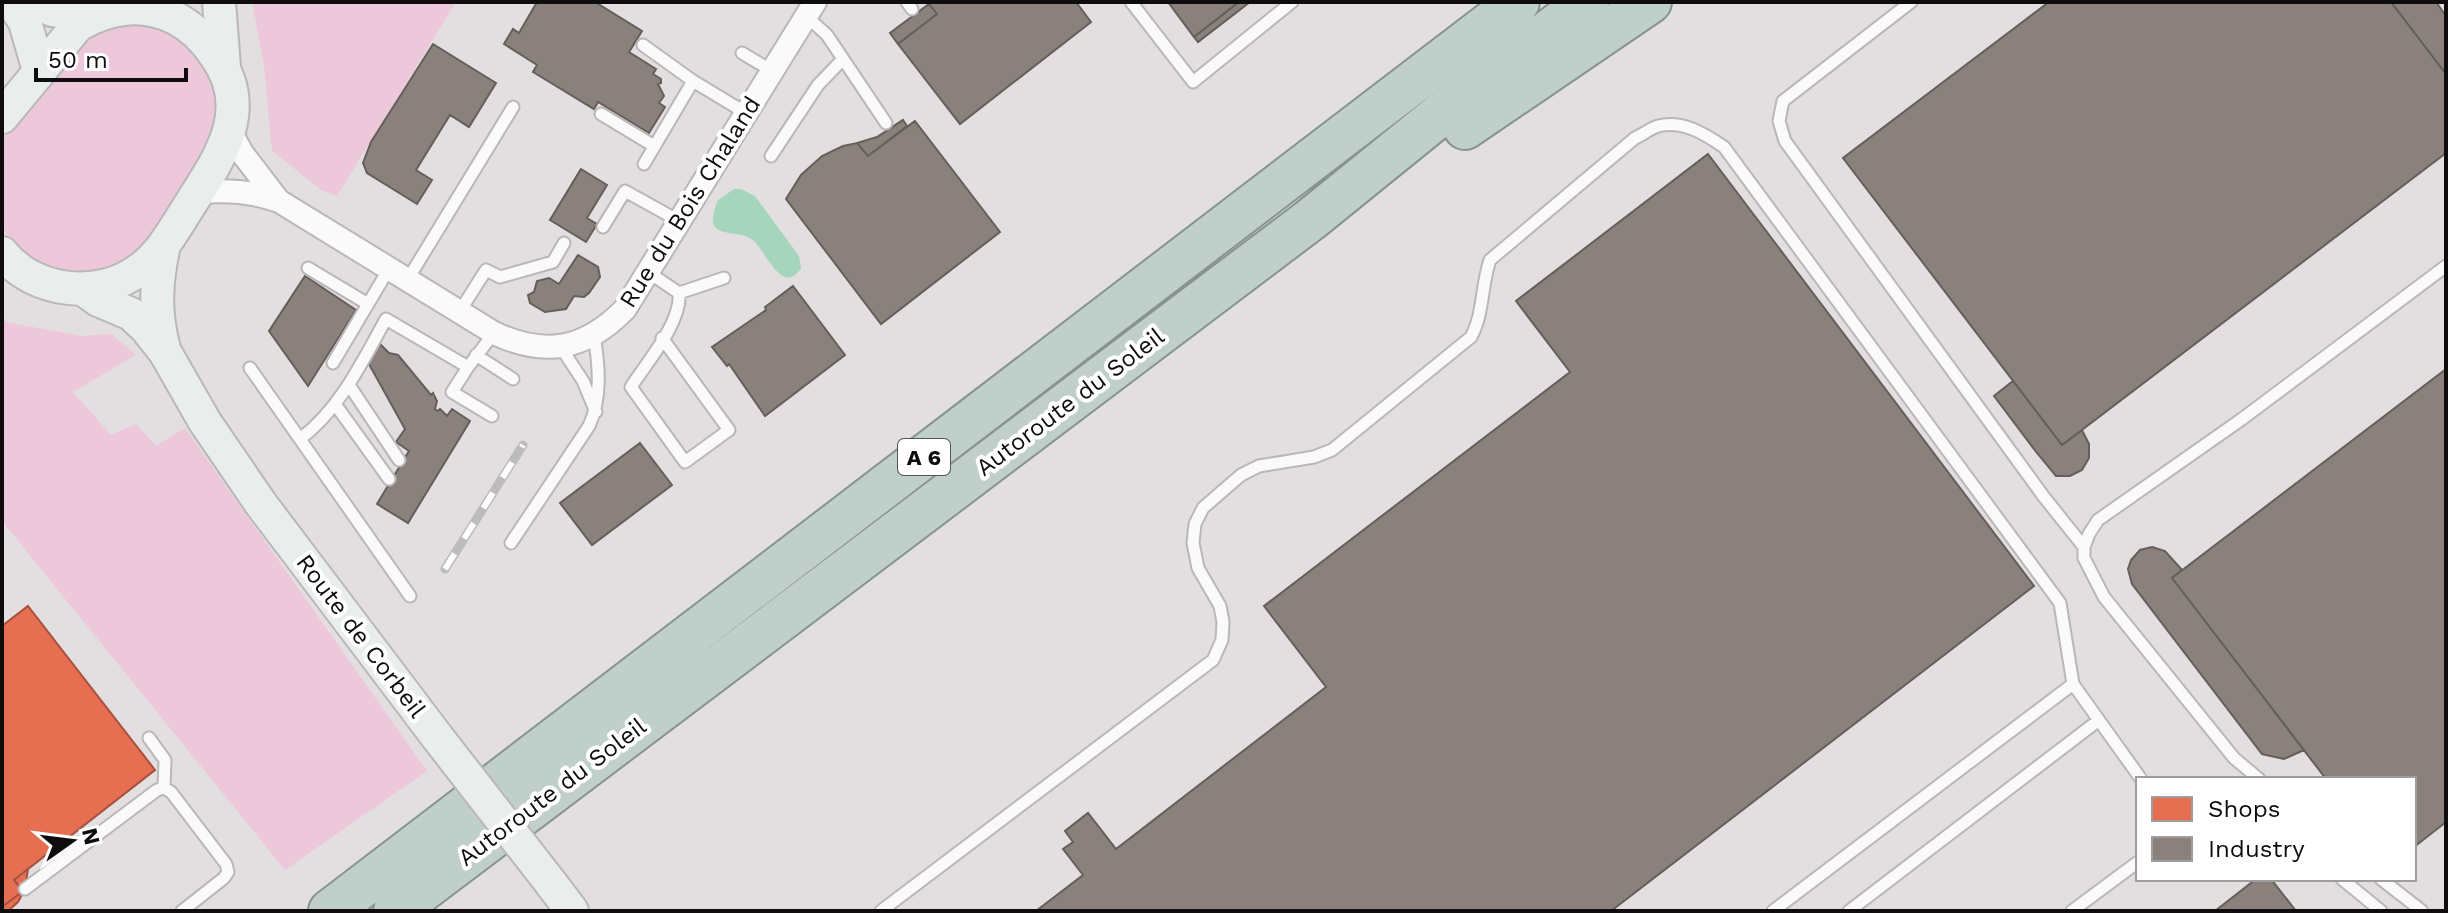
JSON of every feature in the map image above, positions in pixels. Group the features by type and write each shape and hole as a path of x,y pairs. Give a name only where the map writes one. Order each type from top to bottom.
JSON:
{"highway":[{"name":"Autoroute du Soleil","path":"330,911 1518,2"},
{"name":"Autoroute du Soleil","path":"395,911 1310,220 1587,2"},
{"path":"1310,220 1458,132 1650,2"}],"street":[{"path":"34,2 52,10 95,15"},
{"path":"2,287 42,282 83,289 123,280 140,270 164,244 222,153 230,131 232,91 224,67 219,2"},
{"path":"3,112 78,25 95,15 122,7 140,4 185,22 208,44 224,67"},
{"name":"Rue du Bois Chaland","path":"198,192 243,191 279,201 494,333 518,344 539,348 560,346 594,335 608,327 625,309 810,9"},
{"path":"12,19 25,22 38,72"},
{"name":"Rue du Bois Chaland","path":"230,131 242,153 279,201"},
{"name":"Route de Corbeil","path":"164,244 156,291 157,315 165,352"},
{"path":"2,253 42,282"},
{"name":"Route de Corbeil","path":"83,289 98,300 131,314 165,352 205,422 261,504 572,911"}],"lane":[{"path":"2,2 12,19"},
{"path":"1131,2 1193,82 1292,2"},
{"path":"1911,2 1783,101 1779,121 1785,141 2044,497 2084,547"},
{"path":"810,9 886,123"},
{"path":"643,45 693,81 746,113"},
{"path":"742,53 772,71"},
{"path":"771,156 818,85 843,59"},
{"path":"644,164 693,81"},
{"path":"333,363 368,304 399,273 513,107"},
{"path":"601,114 654,146"},
{"path":"881,911 1213,660 1222,640 1223,622 1220,606 1198,568 1193,543 1195,524 1203,508 1241,475 1259,466 1314,457 1332,450 1471,337 1480,321 1482,281 1490,260 1635,138 1658,126 1681,126 1700,131 1724,147 2060,603 2073,684 2140,777"},
{"path":"603,227 625,191 679,221"},
{"path":"460,311 486,270 500,277 553,262 564,243"},
{"path":"2257,777 2234,758 2104,597 2084,558 2084,547 2098,520 2242,419 2446,266"},
{"path":"308,268 368,304"},
{"path":"648,272 679,293"},
{"path":"679,293 724,278"},
{"path":"662,338 729,430 685,462 631,387 662,338 675,319 680,304 679,293"},
{"path":"300,439 320,425 349,385 386,319 468,367"},
{"path":"492,416 452,392 494,333"},
{"path":"511,543 596,412 599,394 594,335"},
{"path":"560,346 583,381 596,412"},
{"path":"476,355 513,379"},
{"path":"250,368 410,596"},
{"path":"349,385 399,460"},
{"path":"335,404 389,479"},
{"path":"1773,911 2073,684"},
{"path":"1849,911 2099,720"},
{"path":"149,738 165,760 164,788"},
{"path":"25,889 157,790 164,788 171,792 226,864 228,872 182,911"},
{"path":"2072,911 2136,863"},
{"path":"2344,881 2381,911"},
{"path":"2384,881 2422,911"}],"shaded area":[{"path":"252,2 456,2 337,196 321,190 272,151 264,65"},
{"path":"132,22 156,25 192,45 216,86 218,129 147,248 125,266 68,276 16,251 2,227 2,139 77,43 98,28"},
{"path":"734,189 755,196 799,256 801,268 794,276 788,278 775,270 754,241 717,229 713,214 718,200"},
{"path":"2,311 6,322 81,336 111,334 136,355 73,392 111,435 136,424 156,446 185,428 427,771 285,870 2,521"}],"building: Shops":[{"path":"28,606 155,770 14,880 23,891 2,907 2,626"},
{"path":"28,869 25,889 18,902 8,911 2,911 2,907 23,891 14,880"}],"building: Industry":[{"path":"537,2 595,2 642,31 629,52 656,69 653,74 661,79 658,84 664,96 659,103 665,107 649,133 598,102 594,109 533,72 537,65 504,44 513,29 519,33"},
{"path":"1076,2 1091,22 960,124 898,44 937,14 929,4"},
{"path":"1168,2 1239,2 1194,37"},
{"path":"1239,2 1250,2 1198,42 1194,37"},
{"path":"2049,2 2391,2 2446,74 2446,153 2062,445 1843,158"},
{"path":"2391,2 2436,2 2446,16 2446,74"},
{"path":"929,4 937,14 898,44 890,33"},
{"path":"433,44 496,83 469,127 450,115 416,170 432,180 417,204 367,173 363,163 371,142"},
{"path":"903,120 907,126 868,156 857,143 877,137"},
{"path":"915,121 1000,232 881,324 786,199 801,175 822,156 857,143 868,156"},
{"path":"1708,154 2034,586 1611,911 1036,911 1083,875 1063,849 1073,842 1065,831 1088,813 1116,849 1326,687 1264,606 1570,372 1516,301"},
{"path":"581,169 607,185 587,218 597,224 586,242 550,220"},
{"path":"578,255 598,267 600,277 589,293 584,297 574,296 566,309 545,312 530,303 528,295 534,292 537,281 549,278 559,284"},
{"path":"305,276 356,310 308,386 269,331"},
{"path":"793,286 845,355 765,416 729,364 727,366 712,347 766,310 765,307"},
{"path":"379,343 389,353 398,355 431,395 433,393 437,401 435,409 440,409 447,416 452,409 470,421 408,523 377,504 409,451 396,442 405,429 365,357"},
{"path":"2446,369 2446,822 2416,845 2416,777 2324,777 2172,578"},
{"path":"2013,381 2062,445 2082,430 2089,444 2089,458 2082,470 2070,476 2056,476 2037,453 1994,396"},
{"path":"640,443 672,485 592,545 560,503"},
{"path":"2152,547 2165,551 2182,570 2172,578 2304,750 2284,759 2262,754 2132,584 2128,569 2131,560 2140,550"},
{"path":"2253,881 2273,881 2296,911 2215,911"}],"railway":[{"path":"445,569 523,445"}]}
